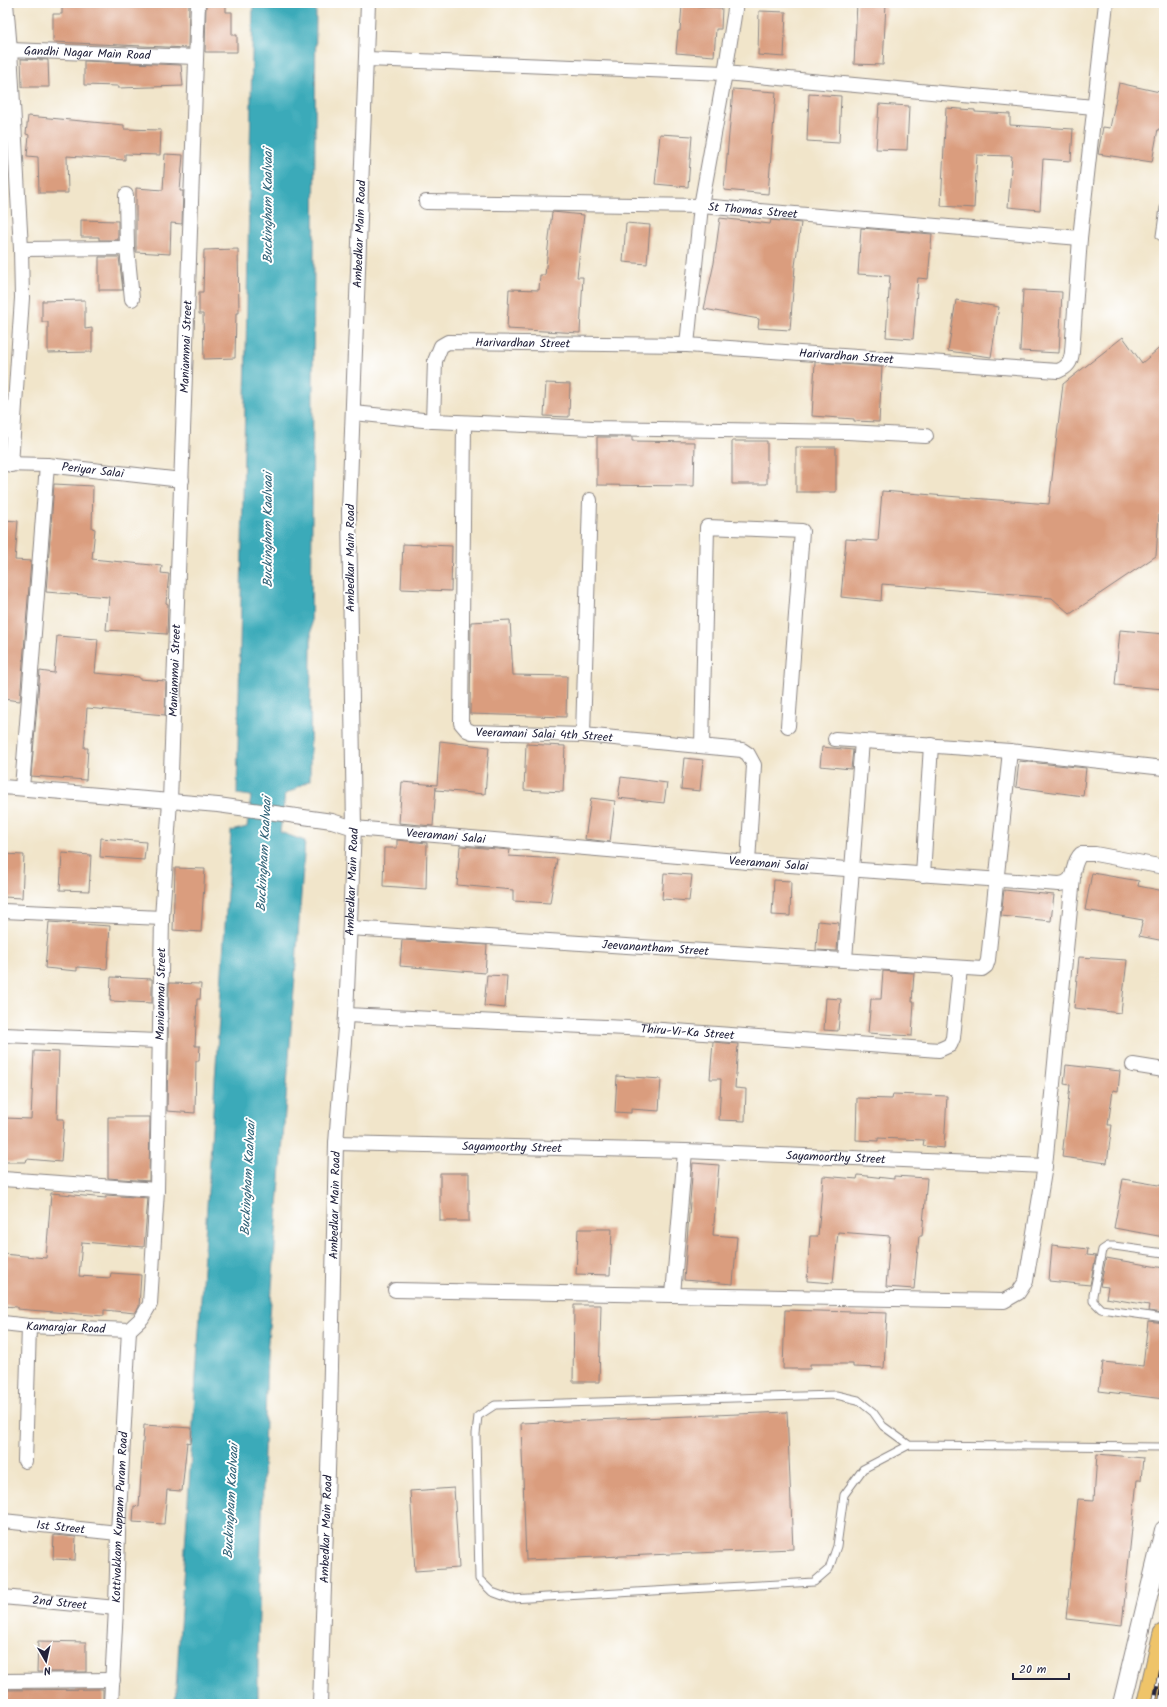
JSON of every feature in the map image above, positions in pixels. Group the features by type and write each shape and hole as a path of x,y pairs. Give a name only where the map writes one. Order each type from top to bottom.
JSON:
{"main road":[{"path":"1148,1704 1164,1635"}],"street":[{"path":"6,3 10,50"},
{"name":"Maniammai Street","path":"129,1330 142,1318 150,1304 157,1190 158,1041 162,918 170,801 198,3"},
{"name":"Ambedkar Main Road","path":"320,1704 330,1412 336,1143 346,1015 354,828 349,511 354,414 368,3"},
{"path":"686,345 701,206 726,74 736,3"},
{"name":"Harivardhan Street","path":"433,421 435,361 441,346 448,342 686,345 1058,371 1066,368 1071,361 1080,238 1106,3"},
{"name":"Gandhi Nagar Main Road","path":"7,464 22,298 21,249 9,141 10,50 196,57"},
{"path":"367,59 726,74 1094,107"},
{"path":"126,196 127,248 132,299"},
{"name":"St Thomas Street","path":"426,202 701,206 1080,238"},
{"path":"21,249 127,248"},
{"path":"354,414 464,423 592,428 847,432 926,436"},
{"name":"Veeramani Salai 4th Street","path":"464,423 461,724 467,730 472,732 583,735 742,750 751,759 754,765 748,862"},
{"name":"Periyar Salai","path":"7,464 46,465 182,480"},
{"path":"22,788 46,465"},
{"path":"583,735 590,500"},
{"path":"702,746 708,527 802,531 788,726"},
{"path":"835,739 1010,751 1164,768"},
{"path":"845,959 862,741"},
{"path":"923,875 931,745"},
{"name":"Jeevanantham Street","path":"350,928 845,959 960,968 982,968 987,964 1010,751"},
{"name":"Veeramani Salai","path":"3,787 223,806 332,821 354,828 748,862 1059,884 1069,882 1073,878"},
{"path":"395,1290 1004,1300 1018,1293 1026,1281 1045,1166 1076,859 1081,854 1087,853 1164,867"},
{"path":"3,911 162,918"},
{"name":"Thiru-Vi-Ka Street","path":"346,1015 648,1029 939,1050 950,1045 953,1038 960,968"},
{"path":"3,1035 158,1041"},
{"path":"1133,1065 1164,1070"},
{"name":"Sayamoorthy Street","path":"336,1143 685,1151 1045,1166"},
{"path":"673,1295 685,1151"},
{"path":"3,1179 157,1190"},
{"name":"Kamarajar Road","path":"3,1323 29,1326 129,1330"},
{"path":"25,1461 29,1326"},
{"name":"Kottivakkam Kuppam Puram Road","path":"111,1704 118,1533 129,1330"},
{"name":"1st Street","path":"3,1521 118,1533"},
{"path":"1122,1704 1164,1530"},
{"name":"2nd Street","path":"3,1597 116,1608"},
{"path":"3,1681 113,1680"}],"lane":[{"path":"1164,208 1160,236 1164,238"},
{"path":"1164,1253 1108,1246 1102,1250 1093,1295 1094,1301 1101,1309 1164,1318"},
{"path":"909,1445 883,1426 872,1412 858,1400 836,1395 495,1406 478,1416 476,1434 479,1579 492,1592 511,1599 814,1582 829,1569 837,1546 844,1495 863,1469 909,1445 1164,1447"}],"water":[{"name":"Buckingham Kaalvaai","path":"253,3 316,3 310,780 285,795 280,832 305,841 267,1356 258,1645 258,1704 175,1704 231,831 247,827 251,796 237,794"}],"building":[{"path":"62,3 189,3 188,48 53,42 53,14 62,14"},
{"path":"206,3 226,3 226,12 232,12 232,35 237,35 237,52 205,52"},
{"path":"857,3 886,3 883,65 854,64"},
{"path":"682,5 722,8 721,29 716,29 714,56 676,53 678,31 680,31"},
{"path":"759,11 786,12 784,57 758,55"},
{"path":"21,59 48,60 49,87 22,87"},
{"path":"84,61 181,65 183,86 118,88 118,86 84,85"},
{"path":"1119,83 1164,93 1164,130 1158,129 1152,162 1098,154 1103,127 1110,128"},
{"path":"733,89 776,92 768,194 724,190"},
{"path":"809,94 841,96 839,143 807,141"},
{"path":"879,104 909,106 907,150 876,149"},
{"path":"946,108 975,110 975,112 1010,114 1010,125 1073,129 1071,161 1043,159 1040,210 1008,207 1012,156 977,155 974,208 941,206"},
{"path":"28,116 124,125 124,129 161,130 160,155 125,154 125,160 67,156 68,193 39,193 38,157 27,156 29,135 26,134"},
{"path":"660,134 692,136 688,187 655,184"},
{"path":"165,154 183,155 180,191 183,191 182,224 171,223 170,254 136,252 136,188 163,190"},
{"path":"552,212 584,215 577,277 583,277 580,333 507,329 509,289 539,290 540,275 545,275"},
{"path":"720,218 770,224 771,220 801,223 795,266 790,330 758,328 759,319 704,309 714,263"},
{"path":"81,220 118,221 118,240 99,240 99,237 81,237"},
{"path":"626,223 650,225 647,264 623,262"},
{"path":"861,228 932,234 928,279 918,278 913,339 886,337 890,276 858,274"},
{"path":"238,249 239,313 236,313 235,358 204,359 203,314 199,314 199,292 203,292 204,250"},
{"path":"99,257 119,257 123,290 99,290"},
{"path":"1023,290 1062,292 1059,353 1020,351"},
{"path":"85,300 85,329 92,328 92,352 48,353 48,322 42,322 42,301"},
{"path":"956,300 999,307 991,357 948,351"},
{"path":"1123,337 1142,363 1164,344 1164,515 1159,515 1156,556 1070,614 1052,598 882,584 881,601 841,597 846,539 878,541 882,491 1049,504 1063,384"},
{"path":"815,362 882,367 879,422 854,421 854,419 812,416"},
{"path":"546,383 570,384 569,417 544,416"},
{"path":"597,437 632,437 632,441 695,442 694,486 597,485"},
{"path":"732,441 767,441 767,484 732,484"},
{"path":"796,447 836,447 836,492 796,492"},
{"path":"54,484 93,486 92,528 95,529 92,559 162,566 161,573 169,574 166,603 168,604 167,634 106,630 109,597 46,592"},
{"path":"3,520 18,521 15,560 31,561 20,701 3,699"},
{"path":"403,544 452,546 451,591 401,589"},
{"path":"510,620 513,675 567,676 566,717 470,714 471,622"},
{"path":"1120,630 1164,634 1164,689 1115,685"},
{"path":"57,636 98,639 95,673 166,681 165,715 87,708 84,748 88,748 86,780 31,776 40,671 54,673"},
{"path":"440,741 489,747 485,794 436,790 436,787 433,826 399,823 402,782 437,785"},
{"path":"526,744 565,746 563,792 524,790"},
{"path":"822,747 853,750 851,769 820,766"},
{"path":"684,758 703,760 700,791 681,789"},
{"path":"1019,761 1086,768 1083,796 1016,787"},
{"path":"621,777 667,783 664,803 618,798"},
{"path":"591,798 615,801 610,842 585,839"},
{"path":"101,838 146,842 144,860 100,857"},
{"path":"397,840 427,843 426,889 383,886 384,848 397,848"},
{"path":"460,846 510,850 509,856 557,859 550,903 513,901 513,890 457,885"},
{"path":"62,853 91,855 89,891 60,890"},
{"path":"3,854 24,855 22,898 3,897"},
{"path":"175,868 205,869 201,932 173,930"},
{"path":"664,873 692,875 689,901 662,899"},
{"path":"1092,873 1139,881 1138,886 1164,891 1164,941 1139,936 1143,920 1085,910"},
{"path":"774,880 791,881 790,916 772,915"},
{"path":"1004,890 1054,895 1051,921 1001,916"},
{"path":"818,921 839,923 837,951 816,950"},
{"path":"49,922 110,926 107,969 77,967 77,971 45,968"},
{"path":"402,940 487,945 485,973 400,966"},
{"path":"1079,957 1127,960 1121,1013 1074,1008"},
{"path":"883,971 914,973 912,1036 868,1033 871,999 881,999"},
{"path":"487,975 507,976 505,1008 484,1006"},
{"path":"111,977 152,979 152,1003 110,1001"},
{"path":"169,983 201,984 200,999 197,999 195,1046 200,1046 199,1061 196,1061 195,1113 167,1111"},
{"path":"826,998 841,999 838,1031 824,1030"},
{"path":"713,1042 738,1044 735,1088 746,1089 745,1121 719,1120 721,1079 710,1079"},
{"path":"34,1051 59,1052 57,1119 64,1119 61,1162 27,1159 26,1162 3,1162 4,1118 31,1119"},
{"path":"1066,1065 1120,1071 1118,1091 1113,1090 1108,1125 1112,1125 1107,1163 1062,1157 1070,1085 1064,1084"},
{"path":"617,1076 661,1079 659,1111 631,1109 631,1113 615,1112"},
{"path":"893,1094 947,1096 944,1148 923,1146 924,1140 878,1138 878,1141 856,1140 857,1098 892,1099"},
{"path":"108,1117 150,1117 149,1181 108,1178"},
{"path":"693,1163 719,1165 713,1235 737,1237 733,1284 684,1280"},
{"path":"440,1173 469,1173 469,1221 440,1221"},
{"path":"858,1175 894,1179 894,1176 927,1178 922,1236 919,1236 914,1289 886,1287 890,1236 838,1232 833,1283 807,1281 810,1236 818,1236 823,1176 857,1179"},
{"path":"1123,1179 1164,1186 1164,1237 1114,1228"},
{"path":"51,1193 106,1198 106,1195 148,1198 144,1247 82,1242 79,1276 110,1278 111,1273 141,1275 139,1307 135,1313 104,1310 104,1316 17,1309 17,1307 3,1306 3,1254 46,1258"},
{"path":"578,1229 612,1229 610,1275 576,1274"},
{"path":"1052,1245 1088,1249 1087,1255 1096,1256 1090,1285 1049,1281"},
{"path":"1106,1258 1164,1268 1164,1313 1148,1311 1149,1305 1106,1298 1108,1287 1100,1286"},
{"path":"574,1305 601,1305 599,1382 573,1382"},
{"path":"785,1310 887,1313 884,1368 853,1367 853,1364 810,1364 810,1369 783,1369"},
{"path":"1148,1321 1164,1323 1164,1399 1099,1391 1103,1362 1143,1366"},
{"path":"787,1412 793,1549 526,1560 521,1423"},
{"path":"144,1425 192,1428 191,1443 187,1442 182,1491 167,1490 164,1524 133,1522 134,1506 139,1507"},
{"path":"1097,1454 1143,1458 1141,1480 1137,1480 1122,1625 1066,1619 1078,1499 1094,1500"},
{"path":"454,1488 459,1568 415,1571 410,1491"},
{"path":"54,1535 76,1537 75,1560 53,1559"},
{"path":"38,1641 86,1642 86,1672 37,1672"},
{"path":"103,1689 103,1704 6,1704 6,1690"}],"railway":[{"path":"1154,1704 1164,1650"},
{"path":"1160,1704 1164,1682"}]}
